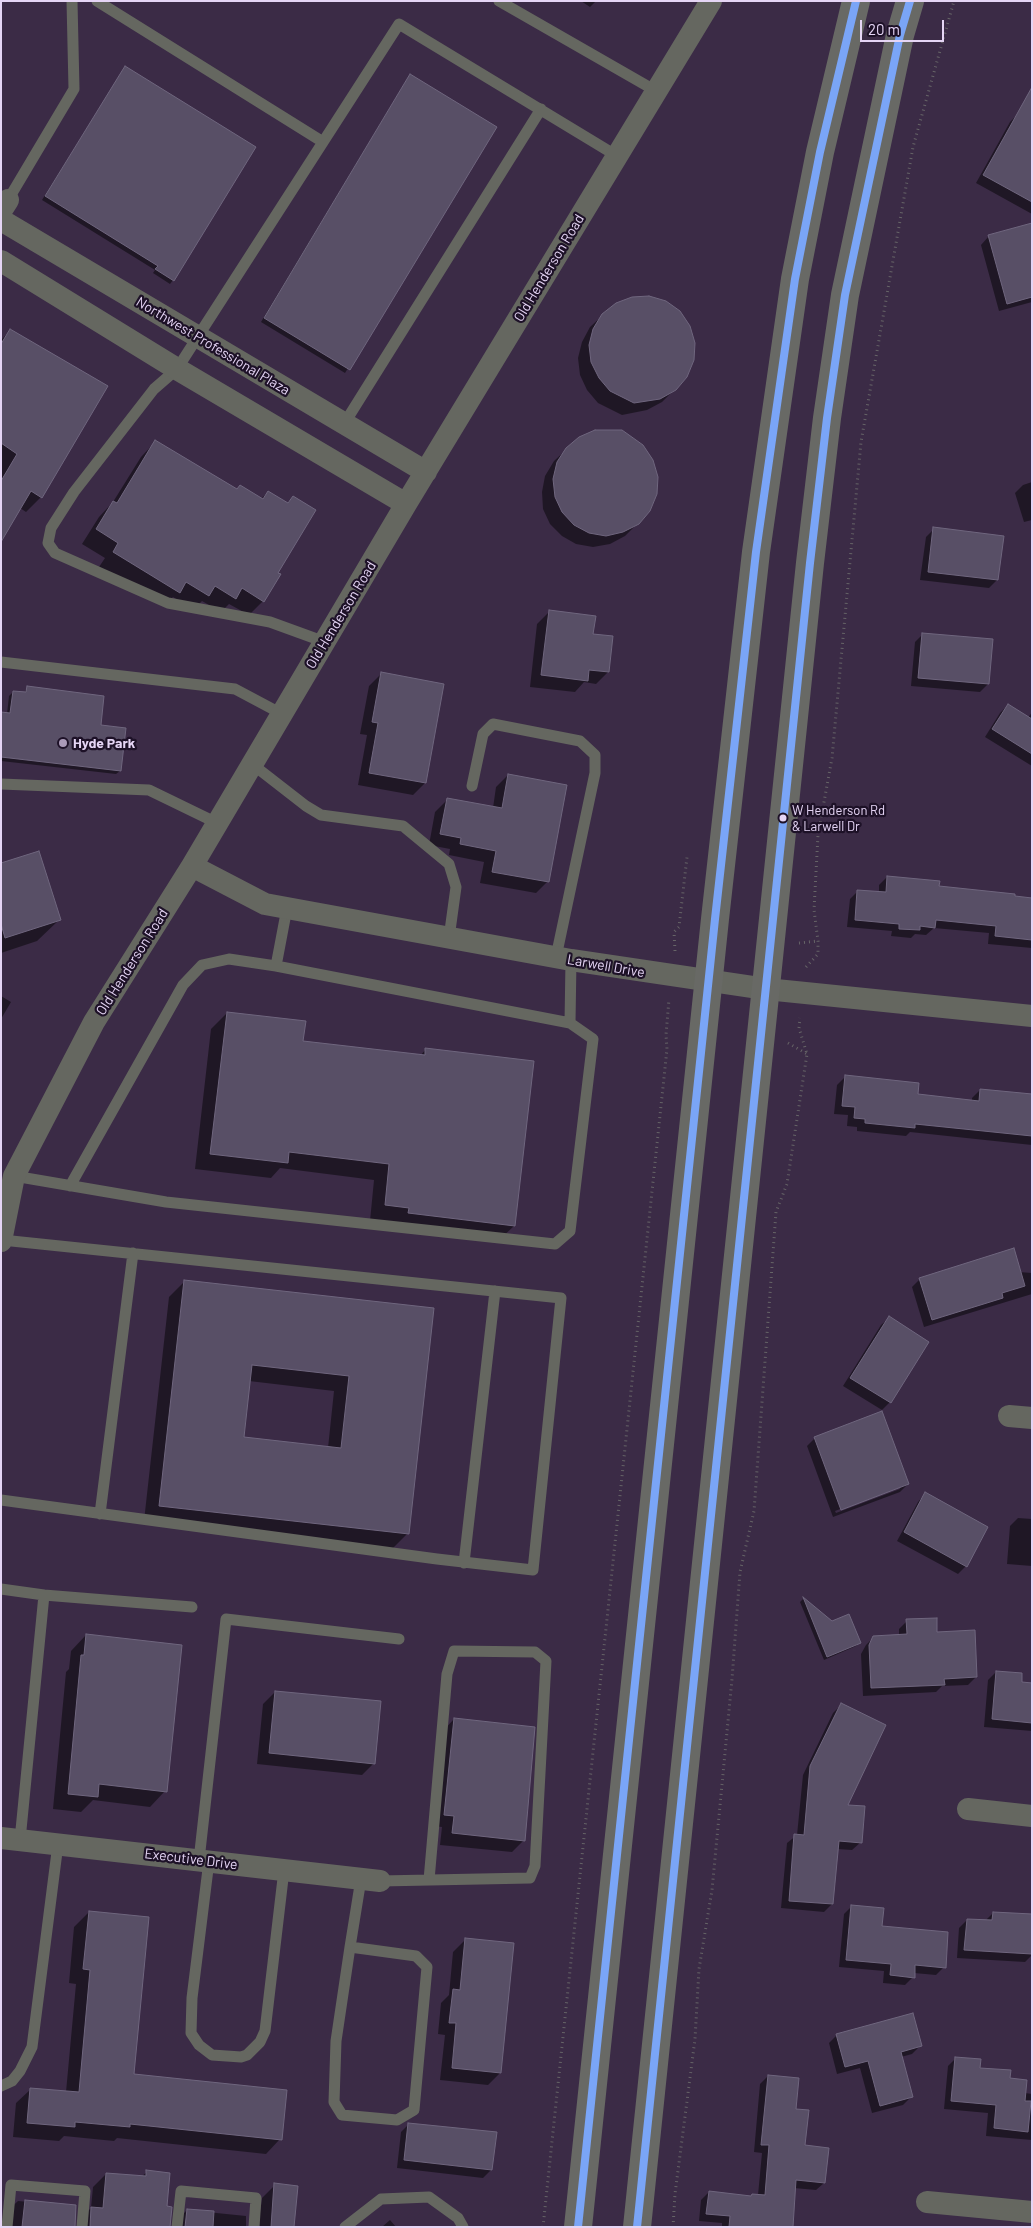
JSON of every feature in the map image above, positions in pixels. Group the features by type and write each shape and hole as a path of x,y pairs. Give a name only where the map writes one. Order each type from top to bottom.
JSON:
{"main road":[{"path":"578,2227 708,982 756,552 795,279 820,152 856,1"},
{"path":"637,2227 810,563 845,295 900,35 910,1"}],"street":[{"name":"Old Henderson Road","path":"1,1241 8,1173 94,1022 192,866 406,504 711,1"},
{"name":"Northwest Professional Plaza","path":"3,210 198,337 426,472"},
{"path":"1,261 177,370 406,504"},
{"name":"Larwell Drive","path":"192,866 265,904 564,959 708,982 1032,1016"},
{"path":"1009,1416 1032,1418"},
{"path":"968,1809 1032,1816"},
{"name":"Executive Drive","path":"10,1839 371,1880"},
{"path":"927,2202 1032,2212"}],"lane":[{"path":"3,210 74,89 72,1"},
{"path":"97,1 323,142"},
{"path":"498,1 656,91"},
{"path":"325,642 270,622 168,603 55,554 48,543 51,528 74,492 154,389 177,370 399,24 617,156"},
{"path":"344,424 541,110"},
{"path":"1,662 235,689 282,714"},
{"path":"472,786 483,734 493,724 580,741 595,754 595,773 564,959 570,1023"},
{"path":"252,764 306,806 321,815 403,826 450,864 456,887 449,938"},
{"path":"1,784 149,790 217,823"},
{"path":"276,966 287,908"},
{"path":"8,1173 70,1186 166,1202 555,1244 570,1231 593,1039 570,1023 276,966 229,959 202,965 182,985 70,1186"},
{"path":"1,1241 561,1298 533,1570 464,1563 1,1500"},
{"path":"100,1514 133,1253"},
{"path":"464,1563 495,1291"},
{"path":"1,1589 44,1595 192,1607"},
{"path":"10,1839 44,1595"},
{"path":"284,1870 265,2031 260,2042 247,2055 212,2055 199,2045 191,2033 192,1998 226,1619 399,1638"},
{"path":"350,1947 416,1956 427,1967 414,2110 397,2120 342,2115 334,2102 336,2041 350,1947 371,1880 429,1880 530,1878 535,1866 546,1661 535,1652 454,1651 447,1674 429,1880"},
{"path":"1,2086 12,2080 20,2071 32,2047 58,1844"},
{"path":"7,2227 11,2186 85,2191 82,2227"},
{"path":"177,2227 180,2191 256,2198 254,2227"},
{"path":"345,2227 381,2199 429,2197 458,2218 463,2227"}],"path":[{"path":"673,2227 675,2194 695,2039 700,1969 713,1881 740,1572 754,1511 776,1212 787,1184 807,1054 799,1028 806,966 818,954 814,910 818,835 832,758 861,442 913,147 954,1"},
{"path":"543,2227 667,1049 666,1035 676,944 674,932 679,927 687,857"}],"building":[{"path":"125,66 256,147 174,281 155,269 158,266 45,196"},
{"path":"410,74 497,127 350,370 264,318"},
{"path":"1032,87 1032,202 983,175"},
{"path":"1032,223 1032,297 1007,304 988,235"},
{"path":"649,296 666,301 680,311 690,326 695,343 694,360 687,377 676,390 660,399 634,403 610,391 599,378 591,362 589,345 593,329 602,314 616,303 632,297"},
{"path":"10,329 108,386 42,498 31,491 1,542 1,481 17,454 1,443 1,344"},
{"path":"595,430 622,430 643,445 653,460 658,477 657,494 650,511 639,524 623,532 606,536 589,533 574,525 562,512 555,497 553,479 557,462 566,448 579,437"},
{"path":"155,440 237,489 240,485 263,499 268,491 288,503 293,496 316,510 278,573 281,574 264,602 242,588 236,599 215,586 209,596 186,582 180,593 113,552 118,543 96,529 113,501 117,503"},
{"path":"933,527 1004,536 998,580 928,572"},
{"path":"549,610 596,616 593,634 613,636 609,672 589,670 588,681 541,675"},
{"path":"922,633 993,639 989,684 918,678"},
{"path":"381,672 444,684 426,783 369,773 378,723 372,722"},
{"name":"Hyde Park","path":"27,686 104,696 101,725 126,728 121,771 1,757 1,712 10,713 13,691 26,692"},
{"path":"1008,704 1032,719 1032,754 992,729"},
{"path":"508,774 567,785 549,882 492,872 496,851 460,844 461,838 440,834 447,798 502,808"},
{"path":"39,851 61,920 5,938 1,924 1,863"},
{"path":"887,876 940,881 939,886 1015,894 1015,896 1032,898 1032,940 995,936 996,926 936,920 935,928 920,926 920,930 899,929 899,924 855,920 857,890 886,892"},
{"path":"227,1012 306,1021 303,1041 425,1055 425,1048 534,1061 515,1226 408,1213 409,1208 385,1205 389,1164 289,1152 288,1163 210,1154"},
{"path":"845,1075 919,1083 918,1094 979,1101 980,1089 1032,1094 1032,1136 915,1124 915,1128 865,1123 865,1119 854,1118 855,1107 842,1106"},
{"path":"1014,1248 1025,1286 1002,1293 1003,1298 932,1320 919,1278"},
{"path":"184,1280 434,1308 409,1534 159,1506","holes":["252,1365 349,1376 341,1448 244,1437"]},
{"path":"889,1316 929,1342 891,1403 850,1378"},
{"path":"882,1411 909,1484 841,1510 814,1437"},
{"path":"925,1492 988,1527 967,1567 904,1532"},
{"path":"803,1597 832,1621 849,1614 861,1643 827,1657"},
{"path":"937,1618 937,1632 975,1630 977,1677 944,1679 945,1685 871,1688 869,1645 873,1636 907,1634 906,1619"},
{"path":"86,1634 182,1645 167,1792 99,1784 98,1797 68,1794 81,1655 84,1655"},
{"path":"996,1671 1022,1673 1022,1682 1032,1683 1032,1723 992,1719"},
{"path":"275,1691 381,1701 375,1764 269,1753"},
{"path":"841,1703 886,1725 848,1805 865,1806 862,1843 839,1841 833,1904 789,1901 794,1834 804,1835 810,1766"},
{"path":"454,1718 535,1727 525,1841 452,1833 454,1816 444,1815"},
{"path":"851,1905 884,1908 882,1926 948,1932 946,1968 915,1965 915,1978 890,1975 891,1964 846,1960"},
{"path":"89,1911 149,1917 134,2074 287,2090 282,2140 130,2124 130,2127 75,2122 75,2127 27,2123 30,2088 79,2092 90,1970 83,1969"},
{"path":"993,1912 1032,1914 1032,1954 964,1950 967,1919 992,1920"},
{"path":"465,1938 514,1943 501,2073 452,2068 456,2023 449,2023 453,1989 460,1990"},
{"path":"913,2013 922,2046 901,2052 913,2097 880,2106 868,2061 845,2067 836,2034"},
{"path":"955,2057 981,2059 980,2068 1011,2070 1010,2078 1027,2080 1025,2101 1031,2101 1028,2132 994,2128 996,2105 951,2101"},
{"path":"768,2075 799,2078 796,2109 809,2110 805,2145 829,2148 825,2183 796,2180 793,2227 729,2227 730,2216 706,2214 709,2191 751,2196 752,2194 765,2195 769,2145 761,2145"},
{"path":"408,2123 497,2132 492,2170 404,2160"},
{"path":"146,2170 170,2173 167,2206 172,2207 170,2227 90,2227 91,2207 103,2208 106,2173 146,2176"},
{"path":"274,2183 298,2186 294,2227 271,2227"},
{"path":"25,2200 76,2205 75,2227 22,2227"},
{"path":"187,2209 214,2211 213,2227 185,2227"}],"transit line":[{"path":"578,2227 715,919 756,552 795,279 820,152 856,1"},
{"path":"637,2227 810,563 827,418 845,295 900,35 910,1"}],"place":[{"name":"Hyde Park","path":"63,743"},
{"name":"W Henderson Rd & Larwell Dr","path":"783,818"}]}
